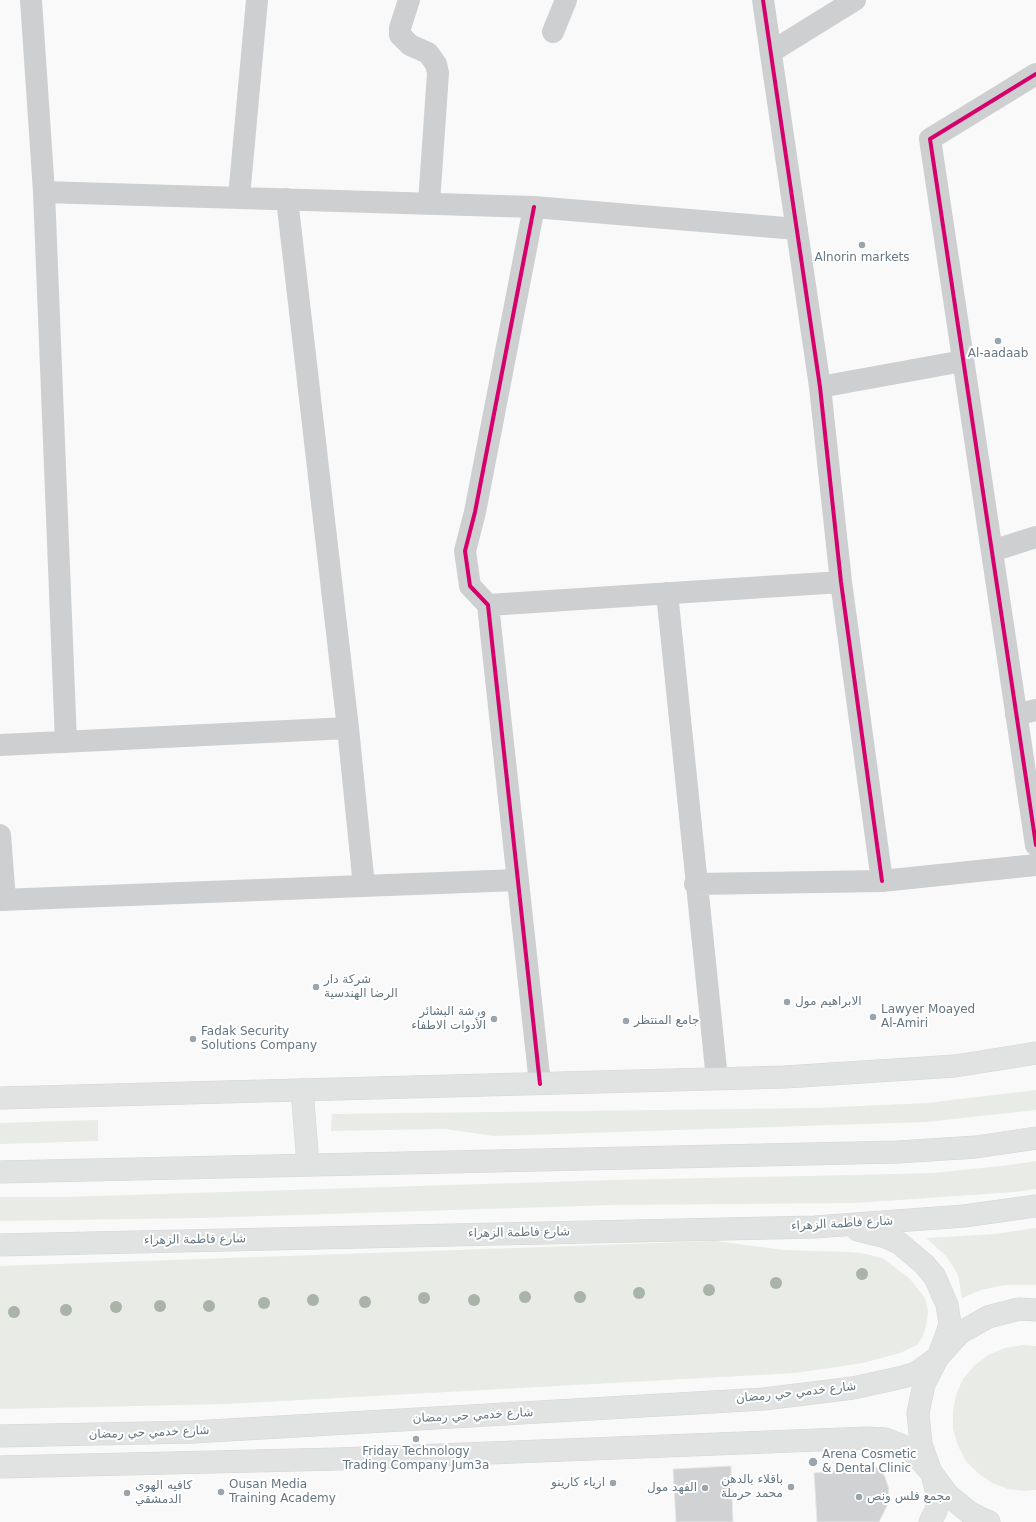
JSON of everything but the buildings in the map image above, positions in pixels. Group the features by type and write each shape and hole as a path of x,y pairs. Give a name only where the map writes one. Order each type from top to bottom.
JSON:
{"main road":[{"path":"0,1098 785,1077 955,1066 1036,1053"},
{"path":"302,1090 308,1164"},
{"path":"0,1172 898,1152 976,1147 1036,1138"},
{"name":"شارع فاطمة الزهراء","path":"0,1245 815,1227 964,1216 1036,1206"},
{"path":"815,1227 857,1230 886,1237 899,1243 924,1264 934,1277 947,1305 950,1323 938,1357 924,1384 918,1413 921,1444 938,1498 936,1511 930,1522"},
{"path":"938,1357 960,1333 988,1317 1019,1309 1036,1310"},
{"name":"شارع خدمي حي رمضان","path":"0,1436 193,1432 764,1399 839,1390 903,1377 916,1373 938,1357"},
{"path":"0,1467 338,1459 868,1438 885,1439 903,1446 913,1452 931,1472 948,1495 970,1513 989,1522"}],"street":[{"path":"31,0 44,192 66,742"},
{"path":"239,197 257,0"},
{"path":"409,0 400,28 400,35 410,45 428,53 436,64 438,73 429,203"},
{"path":"553,32 566,0"},
{"path":"763,0 820,387 841,582 882,881"},
{"path":"771,52 855,0"},
{"path":"1036,74 930,139 992,551 1026,713 1036,845"},
{"path":"44,192 534,206 797,229"},
{"path":"287,199 348,728 364,886"},
{"path":"534,206 475,512 465,550 470,586 488,605 540,1084"},
{"path":"820,387 963,361"},
{"path":"992,551 1036,537"},
{"path":"488,605 841,582"},
{"path":"667,593 695,884 717,1079"},
{"path":"0,745 348,728"},
{"path":"0,835 2,900 518,880"},
{"path":"695,884 882,881 1036,865"}],"shaded area":[{"path":"1036,1090 1036,1110 926,1122 494,1136 445,1129 331,1131 332,1114 817,1108 927,1103"},
{"path":"98,1120 98,1141 0,1144 0,1123"},
{"path":"1036,1161 1036,1189 1015,1192 855,1203 612,1205 201,1218 0,1221 0,1197 64,1197 613,1180 933,1173"},
{"path":"1036,1228 1036,1285 1004,1285 981,1290 962,1298 958,1275 954,1268 946,1256 926,1238 995,1234"},
{"path":"715,1241 784,1250 850,1252 867,1254 884,1259 910,1279 925,1298 928,1311 923,1336 917,1345 900,1353 863,1363 795,1373 227,1404 0,1409 0,1266"},
{"path":"1023,1345 1036,1346 1036,1490 1025,1491 1008,1489 992,1483 978,1473 966,1461 958,1446 953,1429 953,1412 956,1395 963,1379 974,1366 988,1355 1005,1348"}],"cycle path":[{"path":"763,0 820,387 841,582 882,881"},
{"path":"1036,74 930,139 1036,845"},
{"path":"534,207 475,512 465,551 470,586 488,605 540,1084"}],"place":[{"name":"Alnorin markets","path":"862,245"},
{"name":"Al-aadaab","path":"998,341"},
{"name":"شركة دار الرضا الهندسية","path":"316,987"},
{"name":"الابراهيم مول","path":"787,1002"},
{"name":"Lawyer Moayed Al-Amiri","path":"873,1017"},
{"name":"ورشة البشائر الأدوات الاطفاء","path":"494,1019"},
{"name":"جامع المنتظر","path":"626,1021"},
{"name":"Fadak Security Solutions Company","path":"193,1039"},
{"name":"Friday Technology Trading Company Jum3a","path":"416,1439"},
{"name":"Arena Cosmetic & Dental Clinic","path":"813,1462"},
{"name":"ازياء كارينو","path":"613,1483"},
{"name":"باقلاء بالدهن محمد حرملة","path":"791,1487"},
{"name":"الفهد مول","path":"705,1488"},
{"name":"Ousan Media Training Academy","path":"221,1492"},
{"name":"كافيه الهوى الدمشقي","path":"127,1493"},
{"name":"مجمع فلس ونص","path":"859,1497"}]}
